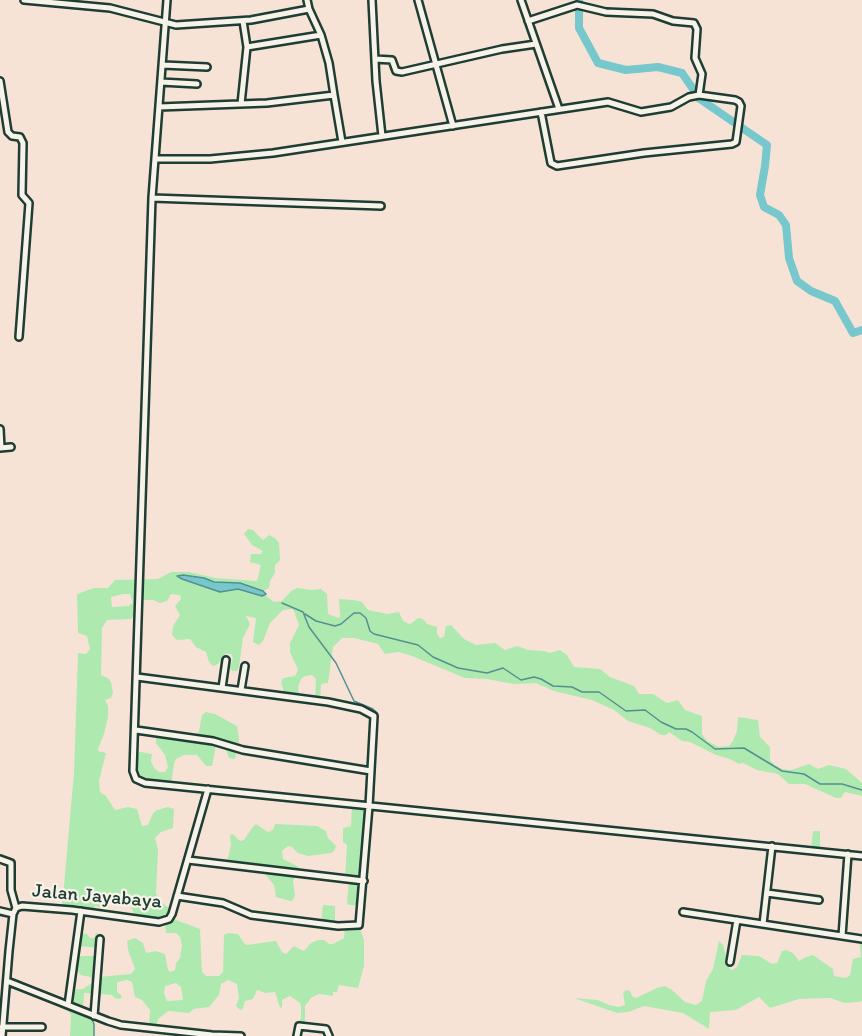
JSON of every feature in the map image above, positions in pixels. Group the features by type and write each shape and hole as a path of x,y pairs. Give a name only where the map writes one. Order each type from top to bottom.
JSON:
{"street":[{"path":"24,0 110,8 176,25 243,21 309,9"},
{"path":"167,0 152,198 133,771 136,779 145,783 862,856"},
{"path":"307,0 329,63 342,142"},
{"path":"372,0 382,136"},
{"path":"418,0 453,126"},
{"path":"521,0 559,109"},
{"path":"528,21 580,5 606,12 653,14 673,21 694,23 698,29 695,58 702,74 697,96"},
{"path":"241,104 247,47 243,21"},
{"path":"247,47 321,35"},
{"path":"375,59 392,60 398,72 502,49 536,44"},
{"path":"162,65 207,67"},
{"path":"0,81 3,121 10,135 22,139 22,195 29,203 19,337"},
{"path":"161,82 197,84"},
{"path":"159,107 267,103 334,95"},
{"path":"155,159 220,158 273,153 342,142 453,126 559,109 608,102 640,112 671,107 697,96 729,98 739,102 741,106 736,142 732,144 644,153 557,166 551,163 541,112"},
{"path":"152,198 381,206"},
{"path":"0,429 0,448 11,447"},
{"path":"222,688 226,660"},
{"path":"241,690 245,666"},
{"path":"137,677 328,702 371,713 375,722 360,924 354,927 251,915 223,903 177,896"},
{"path":"136,730 218,742 243,750 371,771"},
{"name":"Jalan Jayabaya","path":"2,1036 1,1027 15,911 22,906 165,921 172,914 208,789"},
{"path":"763,924 772,846"},
{"path":"842,936 848,854"},
{"path":"0,858 11,863 11,890 15,911 0,910"},
{"path":"188,860 364,882"},
{"path":"767,893 819,900"},
{"path":"68,1005 81,911"},
{"path":"682,912 862,939"},
{"path":"730,962 737,920"},
{"path":"94,1016 100,939"},
{"path":"6,984 122,1025 203,1035 241,1036"},
{"path":"297,1036 299,1026 326,1029 329,1036"},
{"path":"1,1027 42,1027"}],"green space":[{"path":"248,529 253,530 263,540 269,535 279,543 280,560 275,565 275,573 269,588 263,591 240,583 218,583 189,576 182,579 220,592 238,589 265,595 274,602 282,601 297,588 321,589 327,594 328,614 339,618 339,599 354,600 362,602 368,610 387,614 399,612 403,621 409,624 418,618 423,619 427,624 437,627 437,634 440,638 444,637 446,626 451,625 464,639 476,645 495,643 505,650 517,646 550,653 560,650 567,655 574,667 600,669 610,677 634,686 639,694 653,694 667,703 678,700 685,710 702,716 702,734 707,741 719,747 729,746 733,741 737,731 738,717 758,720 760,737 770,747 770,760 775,765 791,770 809,764 818,769 829,765 846,769 862,783 862,796 845,792 841,798 836,798 805,784 789,784 778,774 757,770 743,763 739,764 690,742 682,741 669,732 661,735 650,728 628,721 614,710 592,700 554,691 536,683 514,684 465,678 399,652 385,654 378,644 354,638 342,638 333,647 328,683 321,684 320,701 315,700 316,679 312,675 301,679 298,687 299,698 285,696 281,682 283,678 295,676 298,670 290,652 290,643 299,625 292,609 283,610 270,623 259,645 253,642 256,618 246,616 250,624 243,638 239,667 237,671 232,671 230,668 233,658 231,654 225,654 218,664 213,666 206,652 196,647 190,639 177,640 172,635 173,626 180,615 175,606 181,599 180,595 171,594 167,601 160,603 153,600 139,600 138,616 130,619 107,620 102,628 101,675 111,682 113,693 111,698 105,700 108,706 108,717 98,749 106,753 99,781 100,792 106,796 115,810 128,807 137,809 142,826 148,825 153,813 157,810 168,807 174,809 173,828 161,832 155,838 158,850 156,893 158,900 173,911 172,914 176,920 200,929 202,972 206,976 219,976 223,972 224,935 228,933 238,934 247,945 276,941 282,952 286,954 294,946 304,951 311,943 318,940 333,944 344,938 345,926 359,925 364,940 364,966 358,988 339,985 337,992 333,992 333,996 319,994 312,997 305,1006 305,1025 298,1024 301,1018 299,1002 290,996 282,1000 280,1008 275,992 265,993 257,990 253,999 245,1001 243,1008 239,1009 236,1006 239,998 237,984 228,980 221,984 219,995 209,1007 194,1009 189,1013 168,1011 158,1019 156,1030 149,1029 150,1010 142,1000 135,997 132,982 127,980 117,982 117,992 122,996 120,999 112,995 84,993 83,1011 94,1016 94,1036 70,1036 71,1015 62,1008 63,1003 68,1005 71,990 83,989 93,982 90,977 81,975 74,967 76,956 99,956 98,977 131,974 135,969 127,941 135,938 143,943 146,953 156,951 165,954 170,972 175,970 182,945 176,933 166,933 165,921 136,918 129,902 102,902 101,907 95,906 94,913 62,909 74,772 78,653 86,654 90,649 87,636 78,633 77,594 94,588 108,588 115,580 158,579 171,572 189,572 215,578 257,581 261,565 250,562 251,554 261,554 263,551 252,545 244,534","holes":["130,594 133,603 128,606 112,607 111,597","176,983 181,987 183,1000 167,1001 164,993 165,986"]},
{"path":"206,712 215,714 237,726 239,739 235,759 229,758 224,744 218,742 212,766 206,766 197,755 184,755 176,759 171,785 136,779 135,751 152,754 151,761 154,768 159,772 165,772 168,767 165,755 156,743 156,735 196,736 202,715"},
{"path":"352,804 369,806 362,906 347,903 349,880 345,879 347,845 343,842 343,828 351,826"},
{"path":"256,824 268,832 273,830 275,824 317,826 326,831 328,838 336,846 331,853 308,856 288,846 282,851 283,859 299,867 293,881 295,895 293,900 276,897 274,885 261,869 226,865 231,845 230,835 233,834 240,841 244,840"},
{"path":"813,831 820,831 820,849 811,848"},
{"path":"323,905 335,906 335,925 321,923"},
{"path":"78,933 94,938 98,933 100,948 77,946"},
{"path":"859,938 862,939 862,1001 845,1003 830,998 799,999 770,1008 759,997 736,1010 710,1012 709,1029 683,1013 644,1006 617,1013 574,998 598,1000 619,1007 625,1005 623,993 626,990 636,998 665,986 685,1002 696,1005 702,1001 706,981 713,969 719,941 723,945 729,968 732,970 737,967 742,955 759,956 772,964 777,963 782,951 786,950 793,953 799,961 813,955 833,969 834,976 846,978 850,975 853,959 861,957"}],"water":[{"path":"183,575 214,582 240,583 266,594 262,596 238,589 220,592 177,576"}],"waterway":[{"path":"579,0 579,28 598,63 626,70 658,67 682,73 697,97 767,145 760,195 764,207 779,215 786,225 789,258 797,281 811,291 835,301 853,333 862,330"},
{"path":"282,603 303,612 309,627 336,663 354,701 377,713 373,798"},
{"path":"305,614 316,621 335,626 354,613 360,613 366,618 370,631 374,634 418,645 433,657 458,668 487,673 503,668 521,680 534,677 553,686 572,687 582,692 599,692 626,711 645,710 661,722 676,729 686,729 715,749 744,748 782,771 804,774 820,784 842,784 862,790"},
{"path":"9,987 22,990"},
{"path":"91,1017 94,1024 94,1036"}]}
